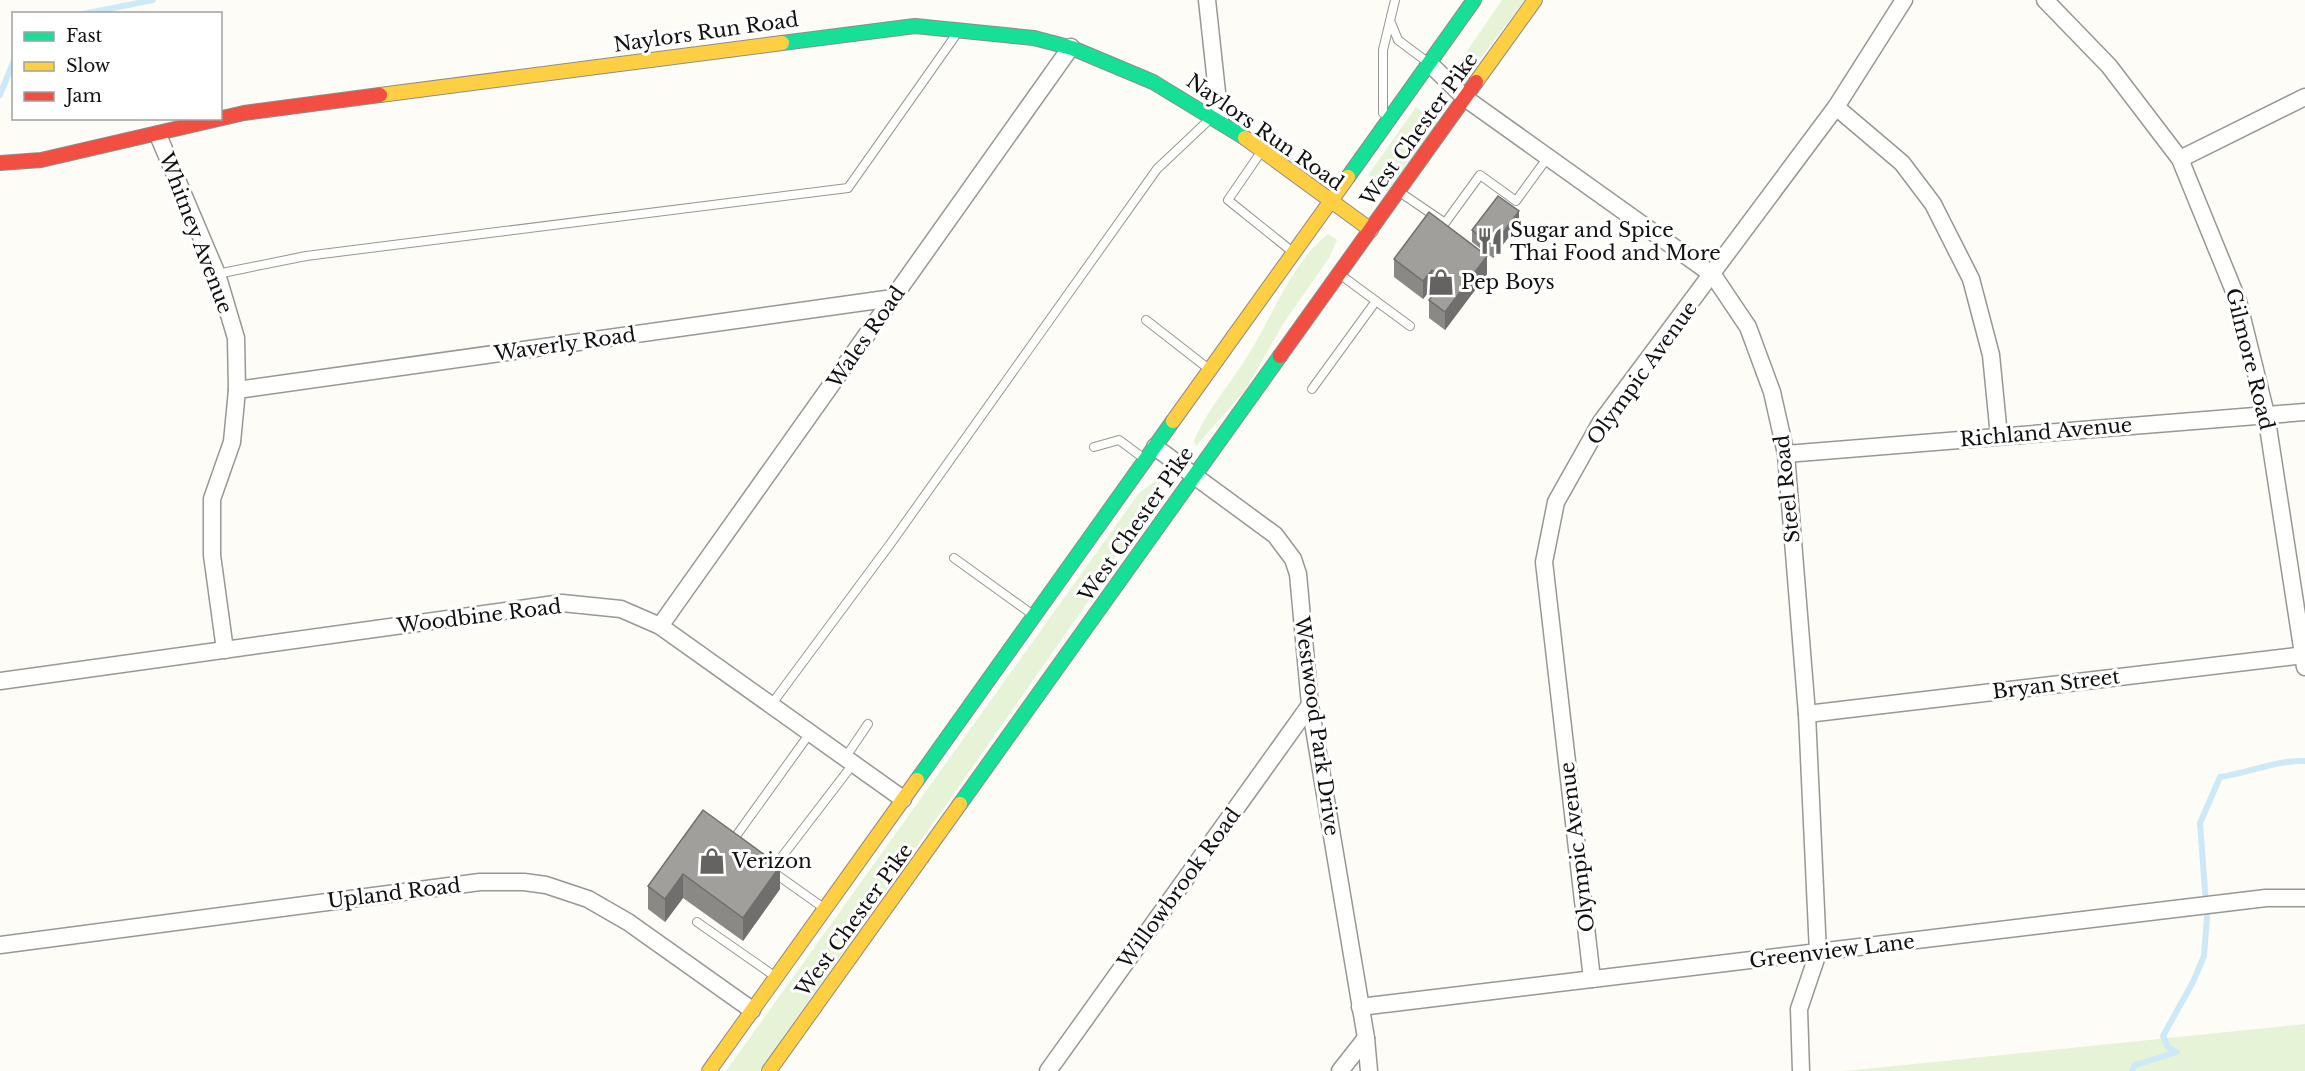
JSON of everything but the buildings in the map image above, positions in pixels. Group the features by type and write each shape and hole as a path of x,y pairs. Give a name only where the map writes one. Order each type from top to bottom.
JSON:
{"main road":[{"name":"West Chester Pike","path":"709,1071 1474,0"},
{"name":"West Chester Pike","path":"769,1071 1535,0"},
{"name":"Naylors Run Road","path":"222,119 244,113 858,32 915,26 960,28 1020,36 1071,47 1119,64 1216,118 1371,230"},
{"name":"Naylors Run Road","path":"0,163 41,159 158,135 217,120"}],"street":[{"path":"1207,0 1216,118"},
{"name":"Olympic Avenue","path":"1592,979 1544,562 1556,502 1601,422 1713,275 1836,107 1904,0"},
{"name":"Gilmore Road","path":"2045,0 2109,66 2180,159 2238,301 2266,414 2305,659"},
{"name":"Wales Road","path":"660,626 1071,47"},
{"name":"Steel Road","path":"1429,63 1465,98 1713,275 1748,327 1772,392 1786,454 1807,714 1818,953 1799,1009 1801,1071"},
{"path":"2180,159 2305,97"},
{"path":"1836,107 1902,163 1933,204 1971,279 1990,356 1999,436"},
{"name":"Whitney Avenue","path":"158,135 217,274 236,338 237,390 232,442 212,499 212,555 225,650"},
{"name":"Waverly Road","path":"237,390 893,298"},
{"name":"Richland Avenue","path":"1786,454 2305,412"},
{"name":"Westwood Park Drive","path":"1150,454 1194,476 1275,535 1293,559 1298,574 1310,705 1366,1038 1369,1071"},
{"name":"Woodbine Road","path":"0,681 562,603 621,609 660,626 903,800"},
{"name":"Bryan Street","path":"1807,714 2305,659"},
{"name":"Willowbrook Road","path":"1048,1071 1310,705"},
{"name":"Upland Road","path":"0,945 480,882 524,882 568,891 608,909 752,1010"},
{"name":"Greenview Lane","path":"1360,1007 2183,908 2305,898"},
{"path":"1340,1071 1366,1038"}],"lane":[{"path":"1383,128 1383,50 1395,0"},
{"path":"1390,21 1398,40 1429,63"},
{"path":"217,274 306,256 848,188 960,28"},
{"path":"771,705 891,543 1157,169 1216,118"},
{"path":"1261,151 1228,200 1294,252"},
{"path":"1398,191 1445,224 1480,175 1516,201 1548,157"},
{"path":"1339,274 1410,326"},
{"path":"1311,389 1376,301"},
{"path":"1146,320 1210,369"},
{"path":"1094,447 1119,440 1150,454"},
{"path":"954,558 1034,616"},
{"path":"773,872 849,761 868,724"},
{"path":"740,848 731,843 810,734"},
{"path":"764,866 825,909"},
{"path":"697,922 776,977"}],"green space":[{"path":"1502,0 1525,0 1477,63 1465,54"},
{"path":"1416,107 1438,122 1387,192 1379,180 1368,175"},
{"path":"1328,234 1337,240 1329,258 1283,324 1245,391 1196,446 1194,441 1199,429 1250,352 1293,274 1315,246"},
{"path":"1159,478 1160,486 1150,509 1108,568 1094,593 760,1071 726,1071 1139,493"},
{"path":"2305,1024 2305,1071 1842,1071 1855,1070"}],"waterway":[{"path":"93,12 153,0"},
{"path":"0,95 12,65"},
{"path":"2132,1071 2135,1065 2177,1052 2168,1047 2163,1036 2193,982 2204,956 2207,918 2200,823 2220,777 2294,761 2305,761"}],"traffic: fast":[{"path":"1348,177 1474,0"},
{"path":"782,43 915,26 1034,38 1072,48 1153,82 1245,138"},
{"path":"960,804 1280,356"},
{"path":"917,780 1173,421"}],"traffic: slow":[{"path":"1476,82 1535,0"},
{"path":"380,95 782,43"},
{"path":"1245,138 1371,230"},
{"path":"1173,421 1348,177"},
{"path":"709,1071 917,780"},
{"path":"769,1071 960,804"}],"traffic: jam":[{"path":"1280,356 1476,82"},
{"path":"222,118 244,113 380,95"},
{"path":"0,163 41,160 214,120"}],"place":[{"name":"Sugar and Spice Thai Food and More","path":"1490,241"},
{"name":"Pep Boys","path":"1441,282"},
{"name":"Verizon","path":"712,861"}]}
